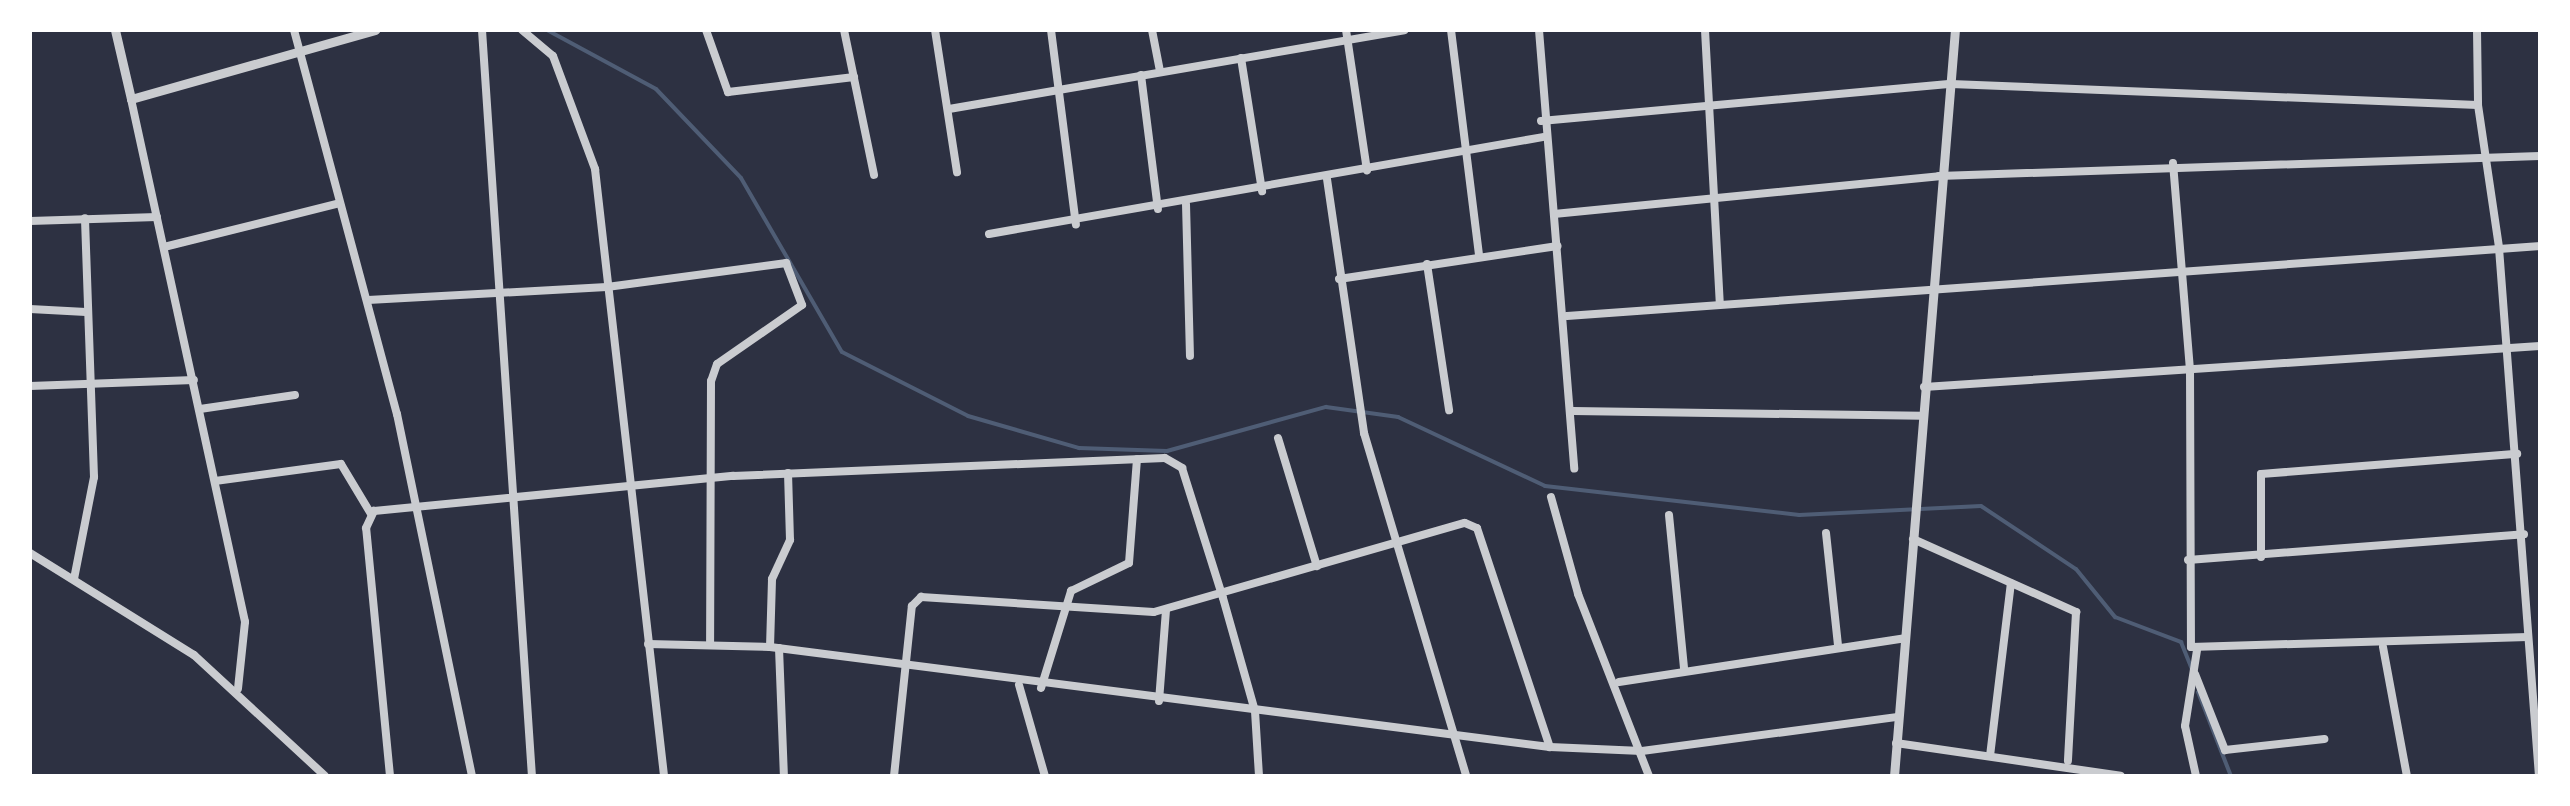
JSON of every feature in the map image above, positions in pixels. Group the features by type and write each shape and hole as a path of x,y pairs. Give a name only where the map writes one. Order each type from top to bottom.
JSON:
{"street":[{"path":"115,30 245,622 238,689"},
{"path":"294,30 368,300 472,776"},
{"path":"132,99 375,30"},
{"path":"482,30 506,292 532,776"},
{"path":"522,30 546,43 585,134 608,286 664,776"},
{"path":"706,30 728,92 854,77"},
{"path":"844,30 874,175"},
{"path":"934,30 957,172"},
{"path":"1051,30 1076,224"},
{"path":"1152,30 1160,72"},
{"path":"948,109 1241,58 1346,35 1404,30"},
{"path":"1451,30 1463,148 1480,256"},
{"path":"1539,30 1541,121 1567,316 1574,468"},
{"path":"1705,30 1720,304"},
{"path":"1894,776 1939,176 1955,30"},
{"path":"2477,30 2478,106 2499,248 2524,534 2539,776"},
{"path":"1346,35 1367,170"},
{"path":"1241,58 1262,191"},
{"path":"1142,75 1158,210"},
{"path":"1541,121 1951,84 2478,106"},
{"path":"990,234 1158,210 1463,148 1543,137"},
{"path":"1554,214 1715,203 1939,176 2173,163 2484,154 2540,156"},
{"path":"2173,163 2190,370 2185,637 2197,650 2185,726 2196,776"},
{"path":"1327,178 1338,279 1364,433 1460,741 1466,776"},
{"path":"164,247 340,203"},
{"path":"1186,204 1190,356"},
{"path":"30,221 158,216"},
{"path":"74,579 92,505 84,218"},
{"path":"1338,279 1558,246"},
{"path":"1567,316 1933,286 2540,246"},
{"path":"368,300 608,286 777,259 804,293 802,305 713,372 708,478 710,642"},
{"path":"1428,264 1450,410"},
{"path":"30,309 86,312"},
{"path":"1924,387 2540,346"},
{"path":"30,386 194,380"},
{"path":"200,409 296,395"},
{"path":"1573,411 1922,416"},
{"path":"1278,438 1316,566"},
{"path":"2261,557 2261,474 2517,454"},
{"path":"371,514 415,506 788,473 1137,459 1182,468 1224,598 1254,712 1259,776"},
{"path":"1042,688 1064,604 1078,582 1128,563 1137,459"},
{"path":"215,481 341,464 371,514 390,776"},
{"path":"784,776 772,579 790,540 788,473"},
{"path":"1551,497 1578,594 1619,682 1649,776"},
{"path":"1669,516 1684,669"},
{"path":"894,776 912,606 922,597 1166,610 1224,598 1397,540 1465,523 1477,528 1550,747"},
{"path":"1826,533 1838,646"},
{"path":"2188,560 2524,534"},
{"path":"1913,539 2079,619 2068,761"},
{"path":"30,552 238,689 325,776"},
{"path":"2527,575 2540,575"},
{"path":"1990,756 2011,583"},
{"path":"1159,701 1166,610"},
{"path":"2197,650 2383,647 2528,637"},
{"path":"1619,682 1905,638"},
{"path":"648,644 710,642 775,648 1042,688 1460,741 1550,747 1642,751 1898,717"},
{"path":"2383,647 2407,776"},
{"path":"2195,674 2225,750 2324,740"},
{"path":"1020,685 1045,776"},
{"path":"1896,743 1990,756 2068,761 2121,776"}],"waterway":[{"path":"547,30 656,89 741,178 842,352 968,416 1079,448 1167,451 1326,407 1398,417 1545,486 1799,515 1981,506 2076,569 2115,617 2181,642 2192,669"},
{"path":"2198,692 2231,776"}]}
